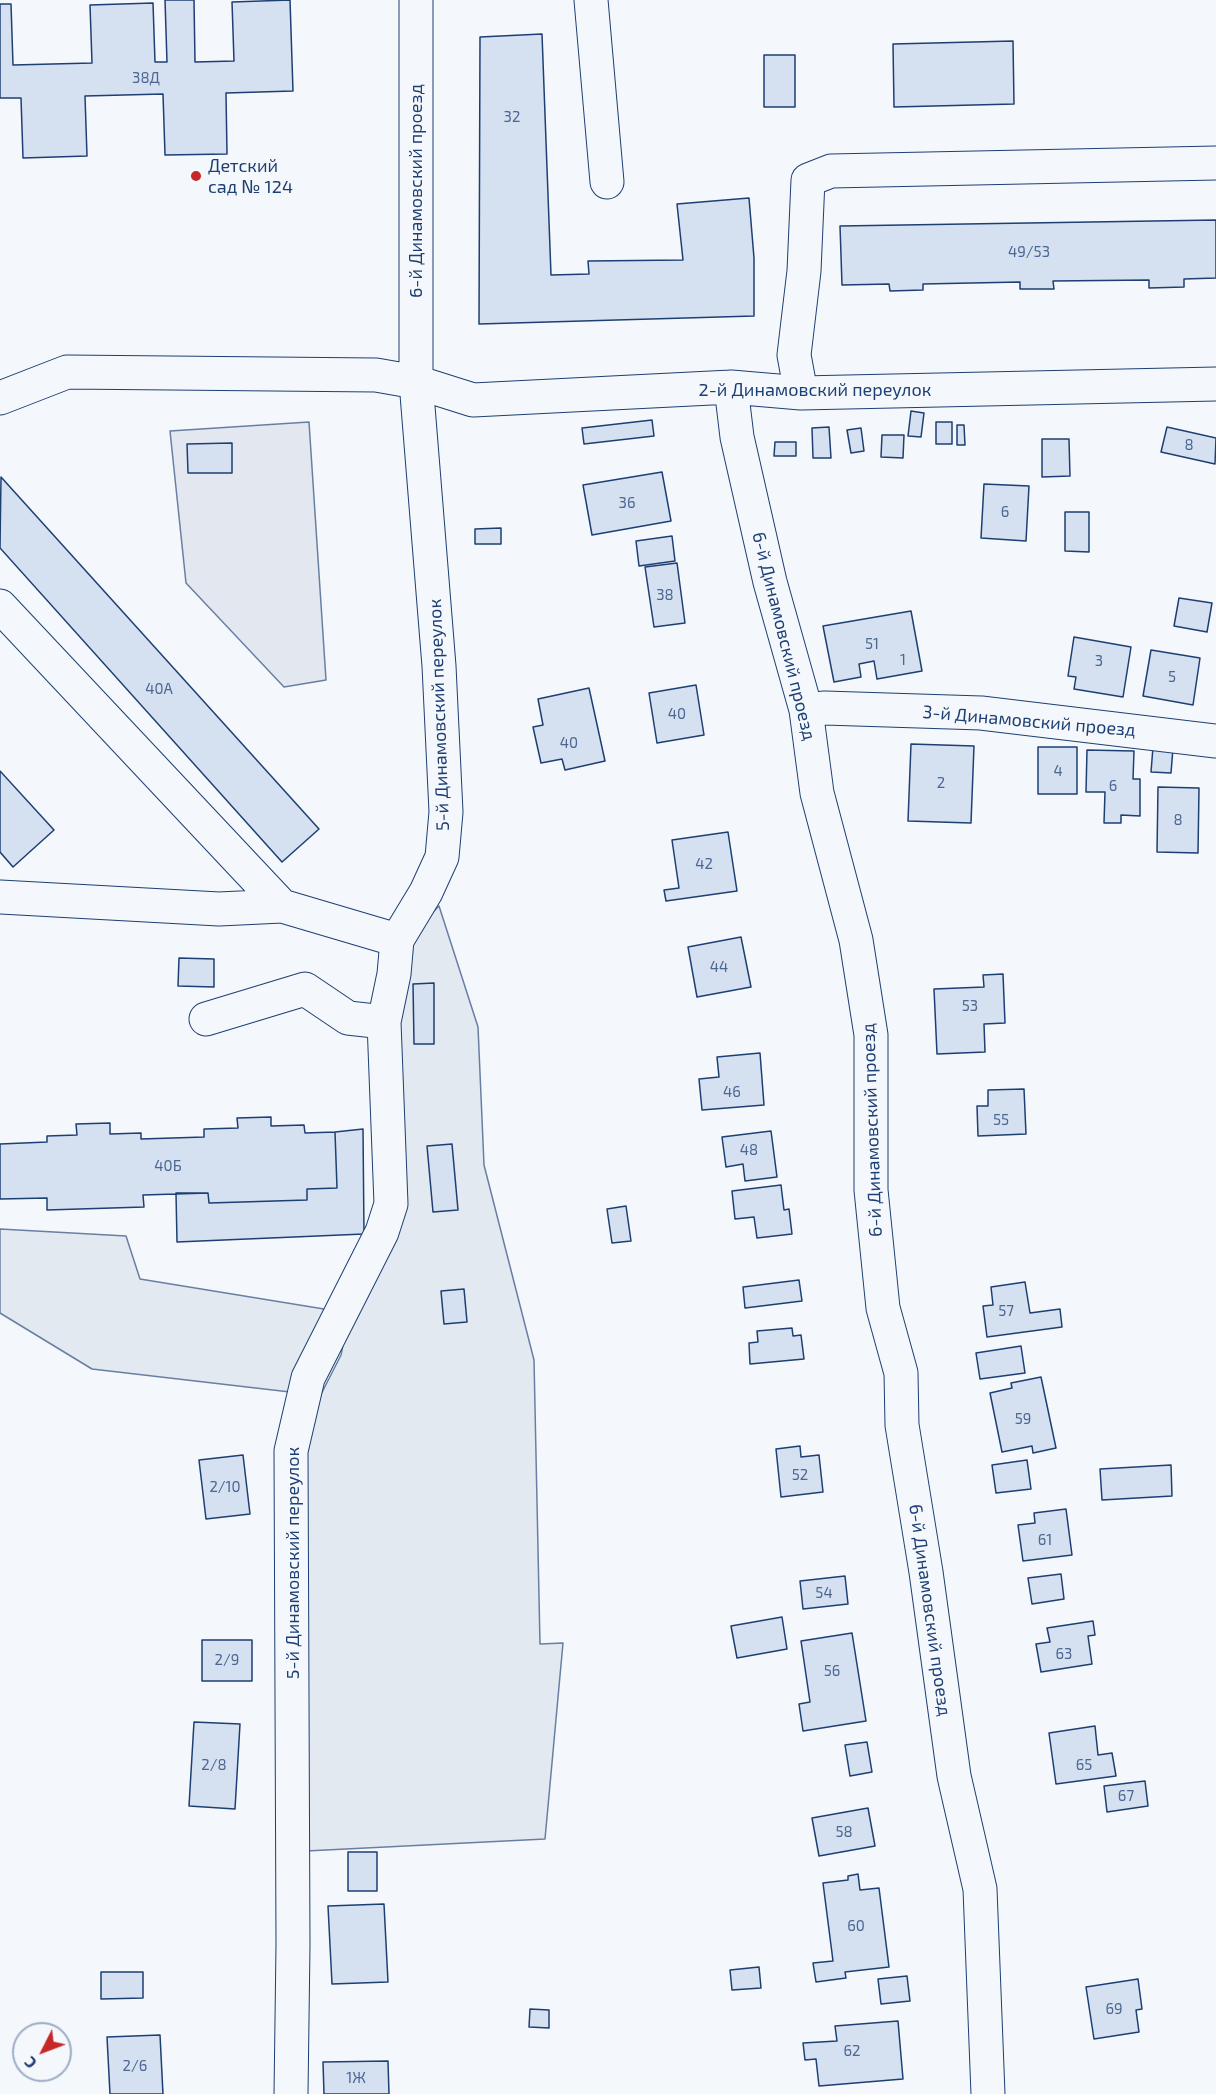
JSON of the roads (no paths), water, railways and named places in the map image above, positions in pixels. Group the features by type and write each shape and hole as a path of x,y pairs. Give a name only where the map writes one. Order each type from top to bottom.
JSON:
{"street":[{"name":"6-й Динамовский проезд","path":"416,0 416,382"},
{"path":"591,0 608,182"},
{"path":"801,393 794,354 804,271 808,180 831,171 1216,163"},
{"name":"2-й Динамовский переулок","path":"0,398 67,372 376,375 416,382 473,400 732,387 801,393 1216,384"},
{"name":"5-й Динамовский переулок","path":"291,2094 293,1945 291,1451 308,1378 382,1233 391,1204 384,1022 394,974 397,940 426,892 442,857 446,812 439,666 416,382"},
{"name":"6-й Динамовский проезд","path":"732,387 737,437 765,560 806,710 817,794 856,940 872,1035 872,1190 883,1308 901,1373 902,1425 926,1572 954,1776 980,1889 988,2094"},
{"path":"0,606 282,906"},
{"name":"3-й Динамовский проезд","path":"806,710 825,708 981,713 1216,741"},
{"path":"0,897 219,909 282,906 397,940"},
{"path":"206,1019 305,989 348,1018 384,1022"}],"place":[{"name":"Детский сад № 124","path":"196,176"}]}
